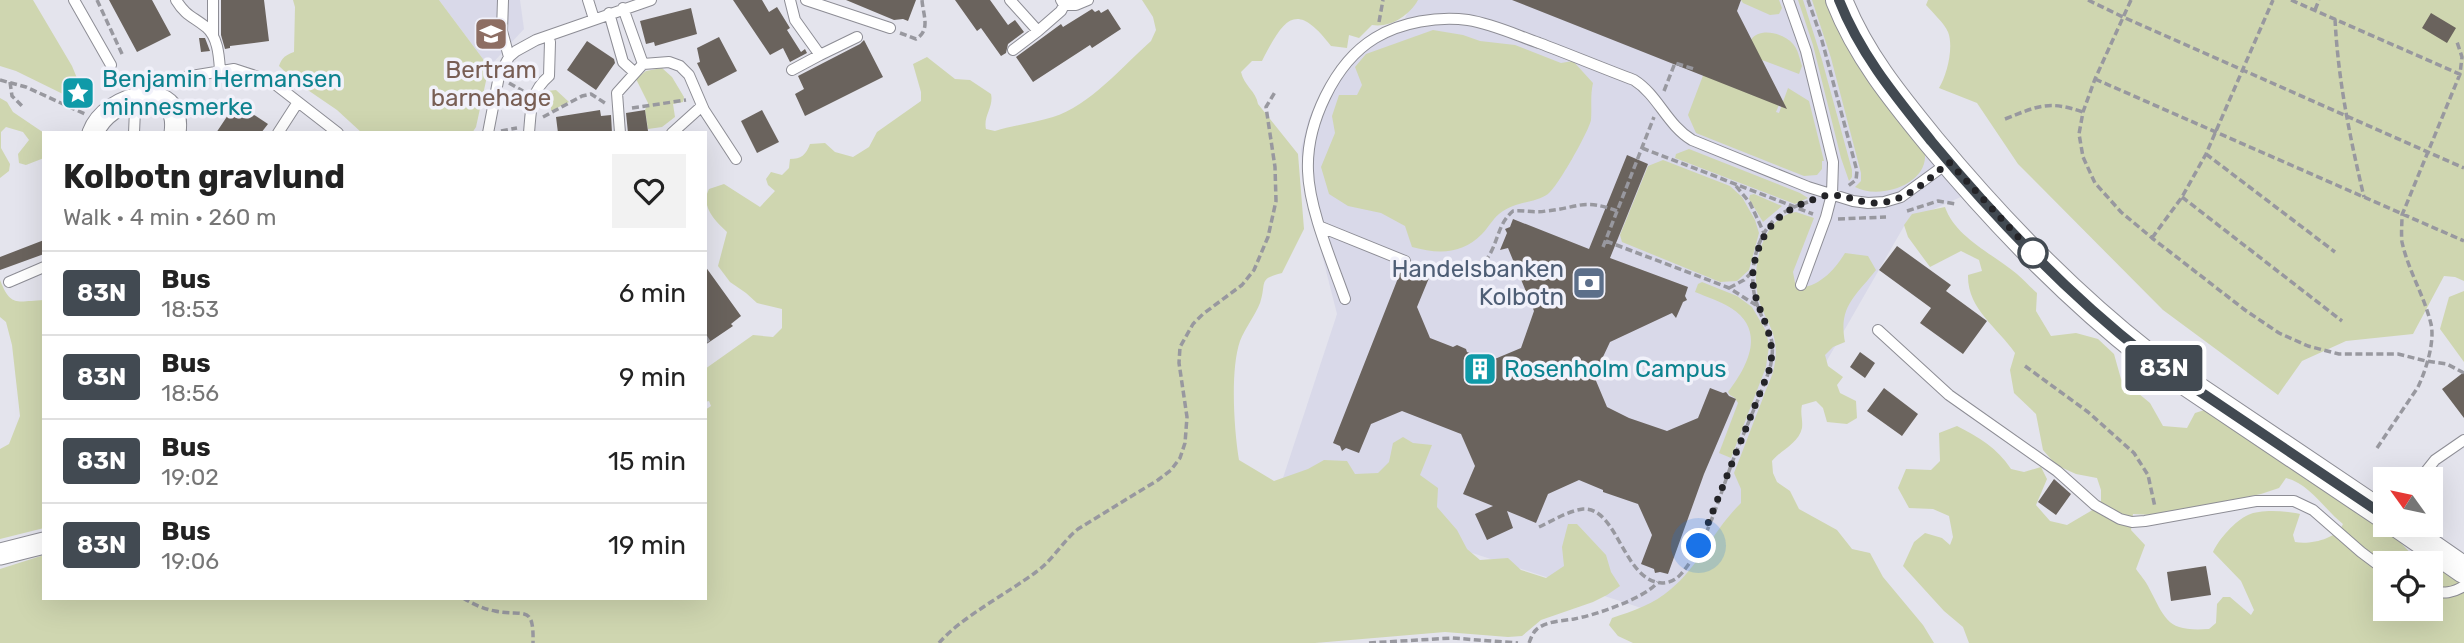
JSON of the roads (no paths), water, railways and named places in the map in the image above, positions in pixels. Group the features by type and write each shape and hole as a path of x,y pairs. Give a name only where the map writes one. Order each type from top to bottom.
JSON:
{"street":[{"path":"1839,0 1876,70 1949,162 2029,248 2129,341 2182,380 2373,508"},
{"path":"97,127 108,113 135,98 152,96 170,108 176,124 175,131"},
{"path":"2416,537 2464,570"},
{"path":"0,554 42,544"}],"lane":[{"path":"74,0 111,65"},
{"path":"176,0 186,15 206,27 213,35 218,48 220,70"},
{"path":"213,0 213,35"},
{"path":"503,0 502,31 509,57"},
{"path":"588,0 594,19"},
{"path":"488,131 499,76 509,57 536,40 651,0"},
{"path":"790,0 795,20 820,55"},
{"path":"806,0 890,28"},
{"path":"1010,0 1038,31"},
{"path":"1013,51 1061,11 1063,3 1076,5 1088,0"},
{"path":"1788,0 1806,51 1830,149 1834,179 1826,217 1801,285"},
{"path":"623,8 638,68"},
{"path":"609,13 623,62 638,68 669,62 680,66 689,75 701,102 736,159"},
{"path":"1345,299 1311,194 1308,153 1312,134 1327,95 1344,68 1376,38 1398,28 1433,19 1469,20 1500,29 1634,80 1645,87 1678,130 1692,140 1832,194 1868,203 1893,200 1915,189 1949,162"},
{"path":"792,71 858,37"},
{"path":"529,131 533,97 549,76 550,42"},
{"path":"620,131 617,93 638,68"},
{"path":"152,96 167,80 234,69 259,76 283,89 335,131"},
{"path":"279,131 298,102"},
{"path":"674,131 701,102"},
{"path":"134,131 135,110"},
{"path":"1321,227 1405,261"},
{"path":"9,282 42,268"},
{"path":"1878,330 1949,396 2057,471 2108,514 2132,522 2256,500 2294,501 2313,510 2373,561"},
{"path":"2429,467 2464,440"},
{"path":"2443,593 2464,586"}],"place":[{"name":"Bertram barnehage","path":"491,34"},
{"name":"Benjamin Hermansen minnesmerke","path":"78,93"},
{"name":"Handelsbanken Kolbotn","path":"1589,283"},
{"name":"Rosenholm Campus","path":"1480,369"}]}
